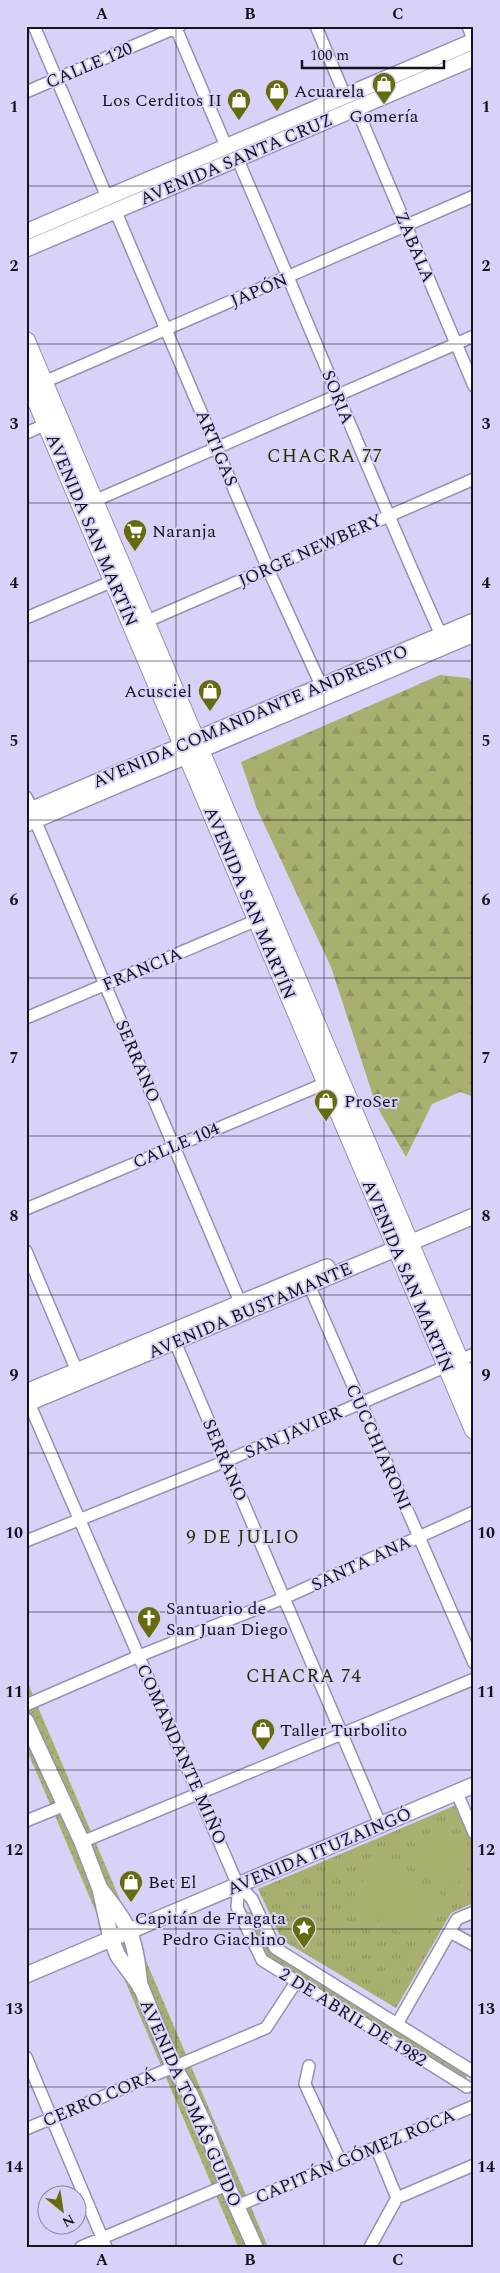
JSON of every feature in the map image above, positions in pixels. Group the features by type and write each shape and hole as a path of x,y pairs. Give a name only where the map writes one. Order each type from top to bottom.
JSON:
{"main road":[{"path":"470,26 474,36"},
{"name":"AVENIDA SANTA CRUZ","path":"26,249 226,146 474,41"},
{"name":"AVENIDA SANTA CRUZ","path":"26,232 111,204 237,158 474,58"},
{"name":"AVENIDA SAN MARTÍN","path":"26,341 146,622 257,920 326,1083 401,1242 460,1360 474,1394"},
{"name":"AVENIDA SAN MARTÍN","path":"26,376 113,581 192,748 401,1242"},
{"name":"AVENIDA COMANDANTE ANDRESITO","path":"192,748 320,685 474,621"},
{"name":"AVENIDA COMANDANTE ANDRESITO","path":"29,812 474,634"},
{"name":"AVENIDA BUSTAMANTE","path":"27,1400 175,1342 309,1286 474,1206"},
{"name":"AVENIDA BUSTAMANTE","path":"27,1400 77,1371 240,1302 474,1216"},
{"name":"AVENIDA SAN MARTÍN","path":"460,1360 474,1430"},
{"name":"AVENIDA TOMÁS GUIDO","path":"26,1720 82,1842 100,1889 111,1939 118,1956 140,1987 173,2066 206,2126 227,2185 255,2247"},
{"name":"AVENIDA ITUZAINGÓ","path":"26,1975 474,1785"},
{"name":"AVENIDA TOMÁS GUIDO","path":"100,1889 124,1919 130,1932 137,1950 140,1987"}],"street":[{"name":"ARTIGAS","path":"34,26 268,569 320,685"},
{"path":"316,26 345,96"},
{"name":"CALLE 120","path":"26,92 177,27"},
{"path":"177,27 226,146"},
{"name":"ZABALA","path":"356,107 474,386"},
{"name":"SORIA","path":"237,158 289,277 388,516 441,635"},
{"name":"JAPÓN","path":"44,382 289,277 405,224 474,196"},
{"path":"94,500 474,336"},
{"path":"26,433 47,424"},
{"name":"JORGE NEWBERY","path":"146,622 474,479"},
{"path":"26,618 113,581"},
{"name":"SERRANO","path":"29,812 105,984 240,1302"},
{"name":"FRANCIA","path":"26,1018 257,920"},
{"name":"CALLE 104","path":"26,1209 326,1083"},
{"path":"26,1251 77,1371"},
{"name":"CUCCHIARONI","path":"309,1286 474,1663"},
{"name":"SERRANO","path":"175,1342 381,1826"},
{"name":"SAN JAVIER","path":"26,1541 226,1461 460,1360"},
{"name":"COMANDANTE MIÑO","path":"27,1400 239,1885"},
{"name":"SANTA ANA","path":"26,1705 139,1656 284,1598 474,1512"},
{"path":"82,1842 474,1679"},
{"path":"456,1793 474,1833"},
{"path":"26,1821 64,1806"},
{"name":"2 DE ABRIL DE 1982","path":"239,1885 237,1907 262,1960 296,1982 471,2079"},
{"name":"2 DE ABRIL DE 1982","path":"239,1885 252,1899 275,1948 397,2024 471,2079"},
{"path":"397,2024 457,1919 474,1912"},
{"path":"450,1932 474,1945"},
{"name":"CERRO CORÁ","path":"26,2129 266,2028 296,1982"},
{"path":"28,2065 105,2242"},
{"path":"309,2066 305,2084 341,2162"},
{"path":"471,2079 474,2100"},
{"name":"CAPITÁN GÓMEZ ROCA","path":"237,2206 474,2106"},
{"path":"376,2147 397,2198"},
{"path":"370,2247 397,2198 474,2166"},
{"path":"81,2247 105,2242 227,2185"}],"green space":[{"path":"440,675 469,678 474,686 474,1097 460,1092 432,1104 406,1157 376,1105 331,967 257,809 241,762"},
{"path":"26,1679 268,2247 238,2247 26,1748"},
{"path":"456,1805 474,1847 474,1903 451,1913 396,2008 282,1940 258,1889"},
{"path":"430,1832 473,1858 457,1885 414,1860"},
{"path":"377,1857 447,1898 420,1944 350,1903"},
{"path":"252,1911 272,1952 468,2074 464,2082 265,1959 244,1914"}],"place":[{"name":"Gomería","path":"384,105"},
{"name":"Acuarela","path":"277,112"},
{"name":"Los Cerditos II","path":"239,121"},
{"name":"Naranja","path":"135,552"},
{"name":"Acusciel","path":"210,712"},
{"name":"ProSer","path":"326,1122"},
{"name":"Santuario de San Juan Diego","path":"149,1639"},
{"name":"Taller Turbolito","path":"263,1751"},
{"name":"Bet El","path":"131,1903"},
{"name":"Capitán de Fragata Pedro Giachino","path":"304,1949"}],"district":[{"name":"CHACRA 77","path":"325,455"},
{"name":"9 DE JULIO","path":"243,1536"},
{"name":"CHACRA 74","path":"304,1675"}]}
